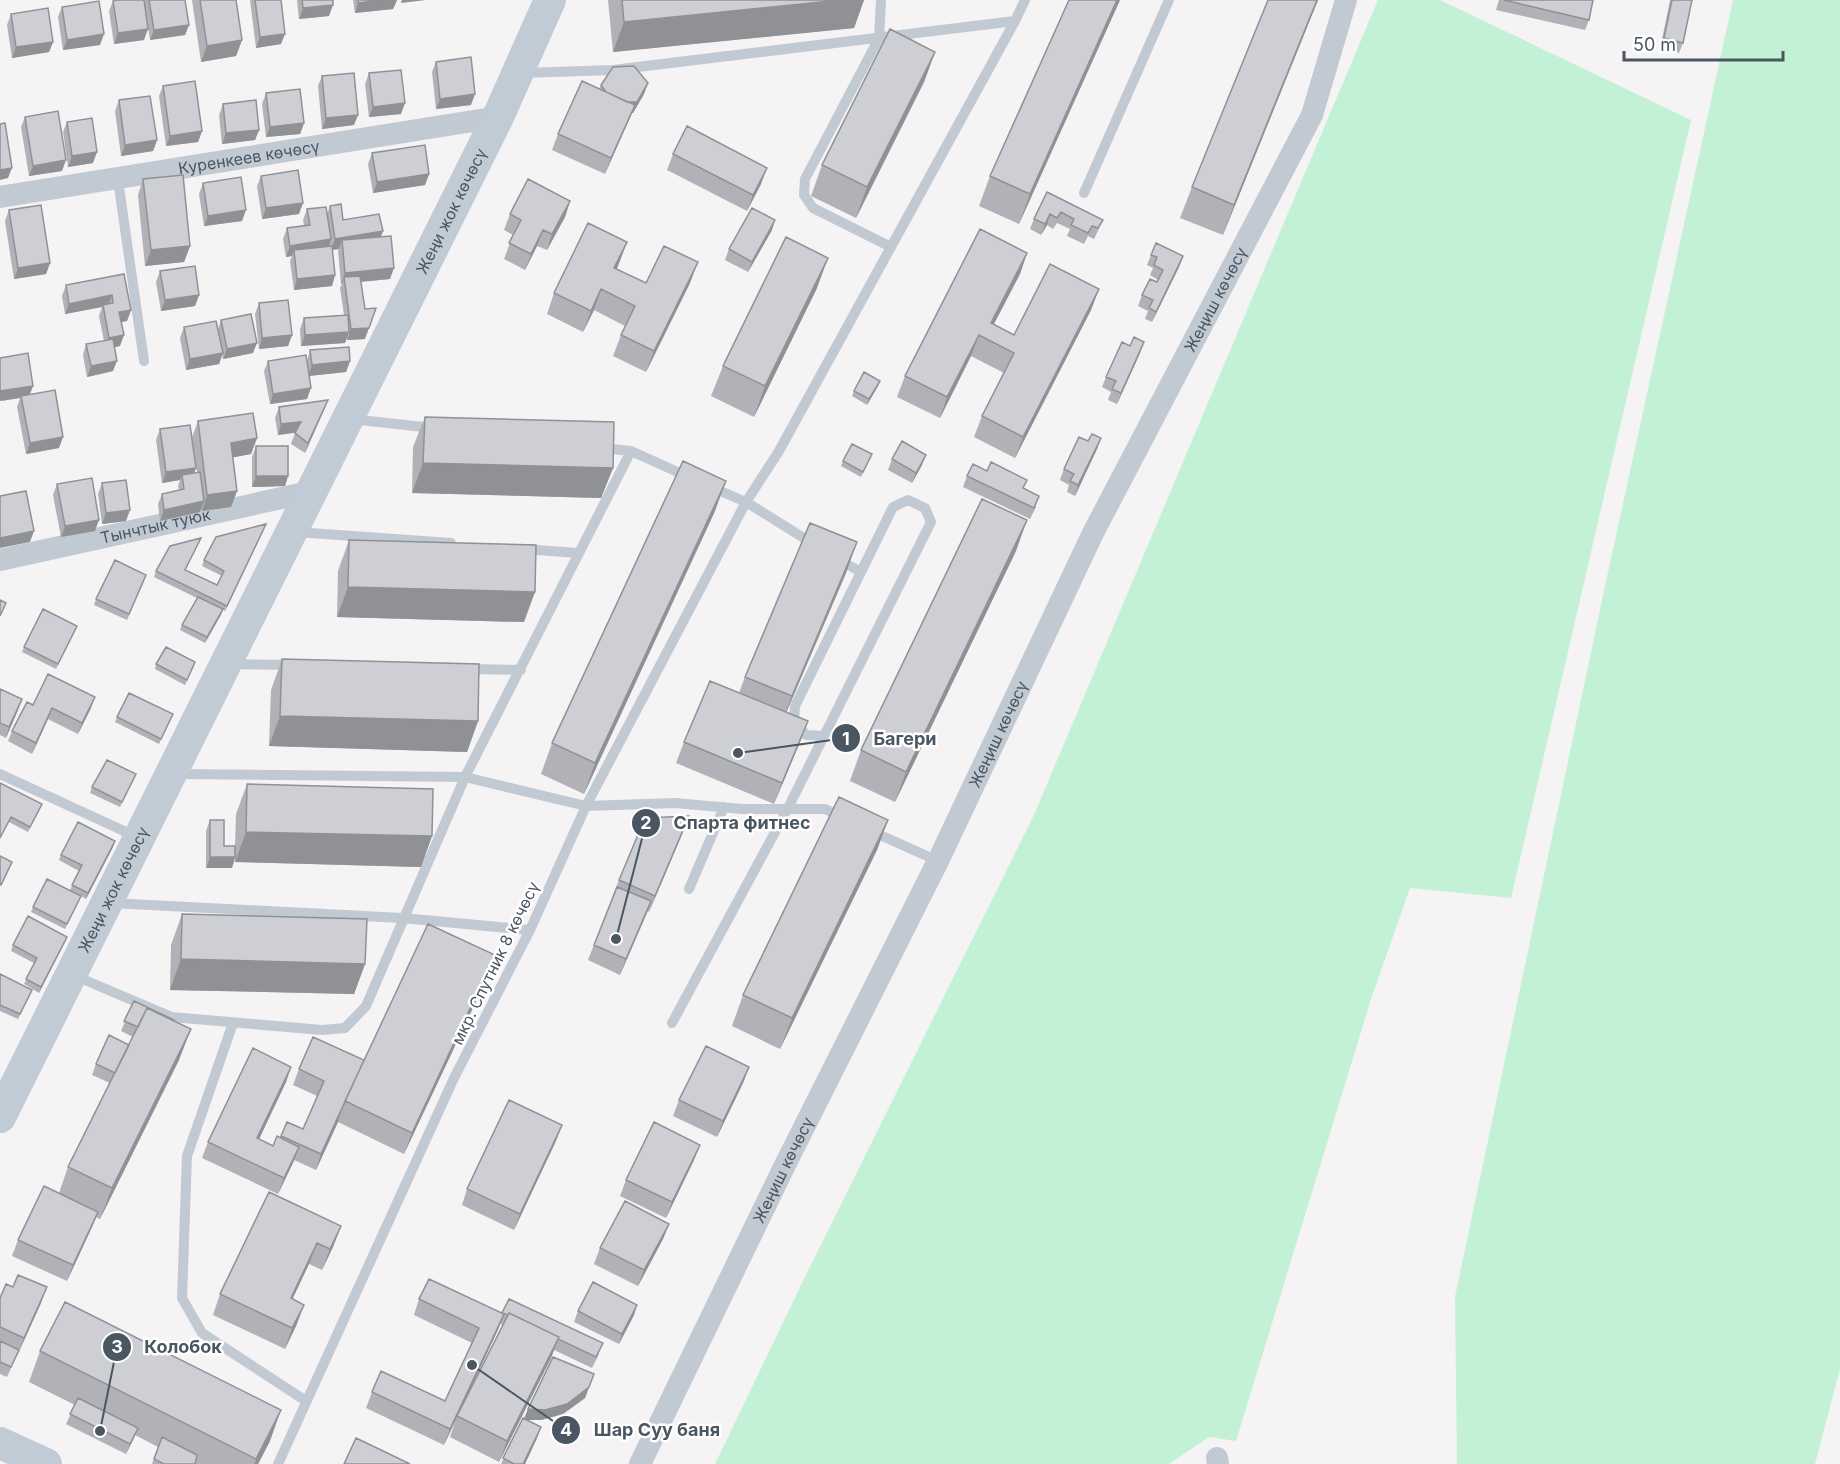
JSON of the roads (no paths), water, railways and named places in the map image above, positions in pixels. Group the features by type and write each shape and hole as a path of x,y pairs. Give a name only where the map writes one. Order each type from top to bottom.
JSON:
{"main road":[{"name":"Жеңи жок көчөсү","path":"0,1117 168,774 498,117 550,0"},
{"path":"0,1443 46,1464"}],"street":[{"name":"Жеңиш көчөсү","path":"640,1464 785,1165 938,861 1093,533 1312,115 1346,0"},
{"name":"Куренкеев көчөсү","path":"0,197 118,180 498,117"},
{"name":"Тынчтык туюк","path":"0,560 309,492"}],"lane":[{"path":"881,0 879,38 805,179 804,195 813,208 891,247"},
{"name":"мкр. Спутник 8 көчөсү","path":"278,1464 454,1078 530,930 586,806 746,502 779,451 1025,0"},
{"path":"1084,193 1169,0"},
{"path":"516,73 614,70 1015,21"},
{"path":"118,180 144,361"},
{"path":"347,418 442,429"},
{"path":"584,446 631,452 746,502 861,573"},
{"path":"70,974 172,1017 322,1030 345,1028 366,1006 402,918 465,777 631,452"},
{"path":"672,1023 788,808 824,736 931,522 925,508 909,500 893,507 795,706 794,721 806,735 824,736"},
{"path":"290,531 462,544"},
{"path":"508,548 578,553"},
{"path":"224,663 307,665"},
{"path":"450,668 521,670"},
{"path":"0,774 138,837"},
{"path":"168,774 465,777 586,806 675,803 724,807 825,809 938,861"},
{"path":"689,888 724,807"},
{"path":"105,903 402,918 530,930"},
{"path":"233,1023 187,1156 182,1298 202,1333 306,1401"}],"place":[{"name":"Багери","path":"738,753"},
{"name":"Спарта фитнес","path":"616,939"},
{"name":"Шар Суу баня","path":"472,1365"},
{"name":"Колобок","path":"100,1431"}]}
